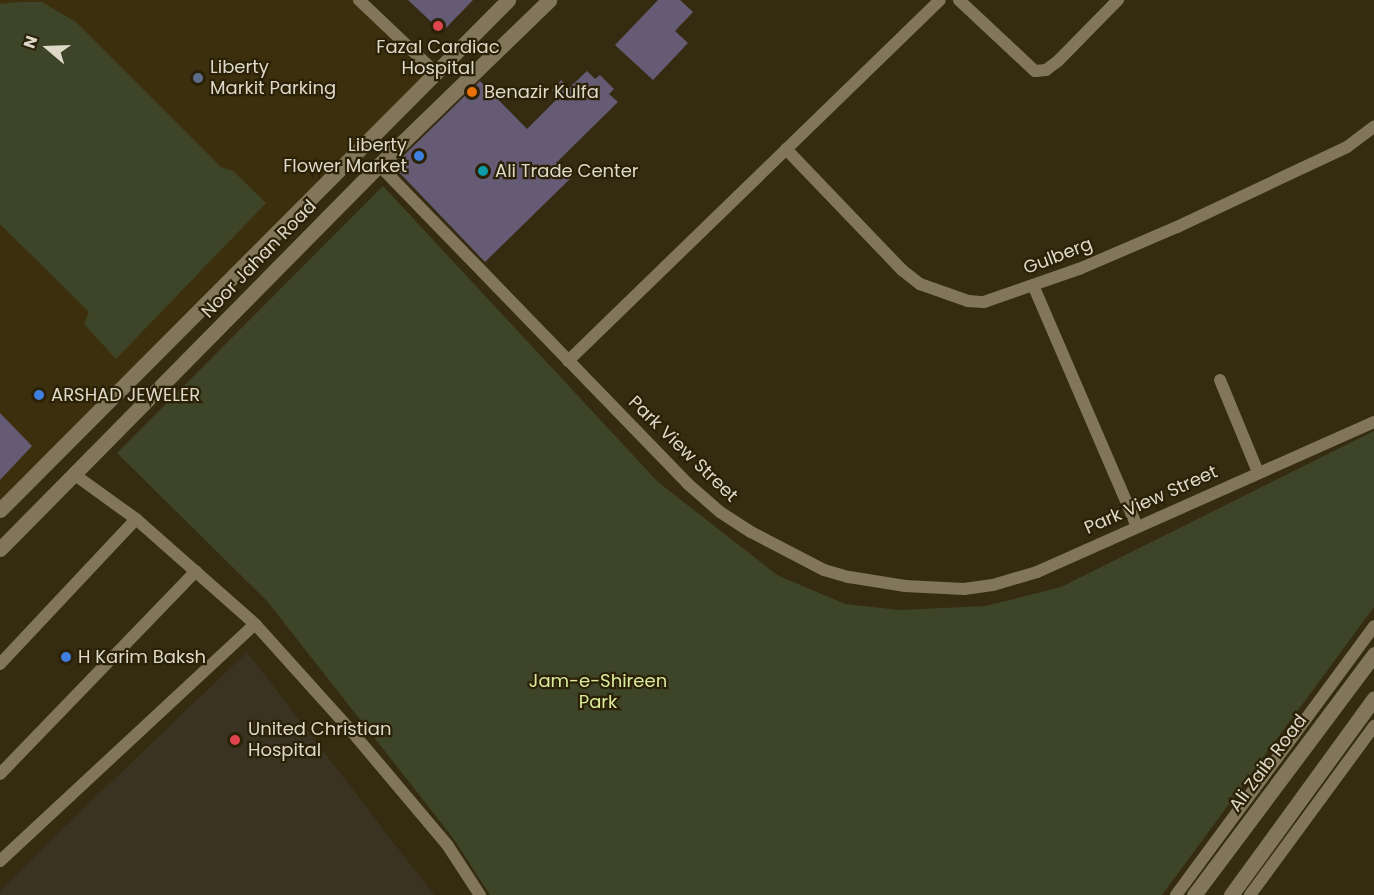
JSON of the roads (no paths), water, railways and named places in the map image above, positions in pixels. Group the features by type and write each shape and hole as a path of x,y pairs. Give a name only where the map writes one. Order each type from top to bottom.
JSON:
{"street":[{"path":"358,0 436,73"},
{"name":"Noor Jahan Road","path":"0,510 508,0"},
{"name":"Noor Jahan Road","path":"0,549 379,165 549,0"},
{"path":"568,361 940,0"},
{"path":"959,0 1035,71 1046,70 1058,61 1118,0"},
{"name":"Gulberg","path":"786,149 902,270 920,284 968,301 984,302 1033,285 1177,227 1347,147 1374,127"},
{"name":"Park View Street","path":"379,165 688,484 720,512 791,554 841,575 905,586 939,589 964,589 993,585 1037,572 1374,422"},
{"path":"1033,285 1137,526"},
{"path":"1220,380 1258,472"},
{"path":"75,475 136,519 255,624 353,733 448,846 480,895"},
{"path":"0,664 136,519"},
{"path":"0,774 196,571"},
{"path":"0,861 255,624"},
{"path":"1176,895 1374,626"},
{"name":"Ali Zaib Road","path":"1194,895 1374,654"},
{"path":"1231,895 1374,698"},
{"path":"1250,895 1374,726"}],"place":[{"name":"Fazal Cardiac Hospital","path":"438,26"},
{"name":"Liberty Markit Parking","path":"198,78"},
{"name":"Benazir Kulfa","path":"472,92"},
{"name":"Liberty Flower Market","path":"419,156"},
{"name":"Ali Trade Center","path":"483,171"},
{"name":"ARSHAD JEWELER","path":"39,395"},
{"name":"H Karim Baksh","path":"66,657"},
{"name":"United Christian Hospital","path":"235,740"}],"park label":[{"name":"Jam-e-Shireen Park","path":"598,692"}]}
